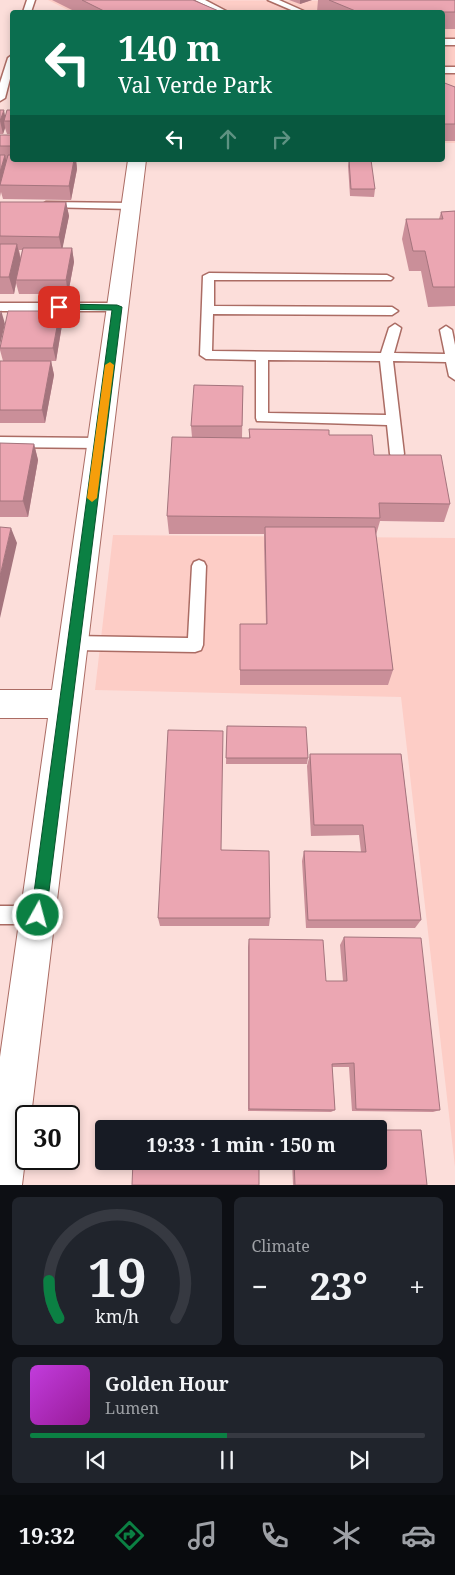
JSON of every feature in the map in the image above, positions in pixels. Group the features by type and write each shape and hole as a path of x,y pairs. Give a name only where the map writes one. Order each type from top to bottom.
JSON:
{"street":[{"path":"2,1185 137,162"},
{"path":"0,704 65,704"}],"lane":[{"path":"199,0 220,10"},
{"path":"272,0 297,10"},
{"path":"0,98 10,65"},
{"path":"37,205 131,206"},
{"path":"387,278 208,276 206,355 452,358"},
{"path":"0,307 117,307"},
{"path":"207,310 392,311"},
{"path":"395,328 386,358 398,454"},
{"path":"446,330 455,376"},
{"path":"262,355 262,418 393,420"},
{"path":"0,442 99,443"},
{"path":"73,643 195,646 199,566"},
{"path":"0,915 38,915"}],"shaded area":[{"path":"48,0 455,1 455,143 445,143 445,10 68,10"},
{"path":"113,535 455,538 455,1167 401,697 95,690"}],"building":[{"path":"82,0 193,0 216,10 102,10"},
{"path":"329,0 455,0 455,12 445,12 445,10 353,10"},
{"path":"445,83 455,87 455,124 445,124"},
{"path":"0,110 4,110 0,121"},
{"path":"7,110 10,110 10,121 4,121"},
{"path":"0,135 10,135 10,146 0,146"},
{"path":"0,155 5,155 0,172"},
{"path":"8,155 10,155 10,162 74,162 69,186 0,185"},
{"path":"349,162 371,162 375,189 351,189"},
{"path":"0,202 66,202 59,237 0,236"},
{"path":"455,211 455,287 433,287 425,251 413,251 406,219 443,219 441,212"},
{"path":"0,244 17,244 9,277 0,277"},
{"path":"23,248 72,248 66,280 16,280"},
{"path":"8,311 60,311 53,348 0,348"},
{"path":"0,361 51,361 42,410 0,410"},
{"path":"194,385 243,386 242,426 191,426"},
{"path":"249,429 329,430 329,435 372,435 374,455 441,455 450,504 379,503 380,518 167,516 172,437 250,438"},
{"path":"0,443 34,444 23,501 0,501"},
{"path":"0,527 11,528 0,576"},
{"path":"265,527 375,527 393,670 240,670 240,624 267,624"},
{"path":"227,726 306,727 308,758 226,758"},
{"path":"168,730 223,731 221,850 269,851 270,918 158,918"},
{"path":"310,754 401,754 421,920 308,920 304,851 366,852 363,825 314,825"},
{"path":"344,937 421,938 440,1110 356,1109 354,1063 332,1064 335,1110 249,1109 249,939 323,940 326,981 347,981"},
{"path":"387,1130 421,1130 427,1185 295,1185 294,1170 387,1170"},
{"path":"133,1170 259,1170 259,1185 132,1185"}],"slow traffic":[{"path":"92,498 110,365"}],"route":[{"path":"38,915 117,307 59,307"}]}
